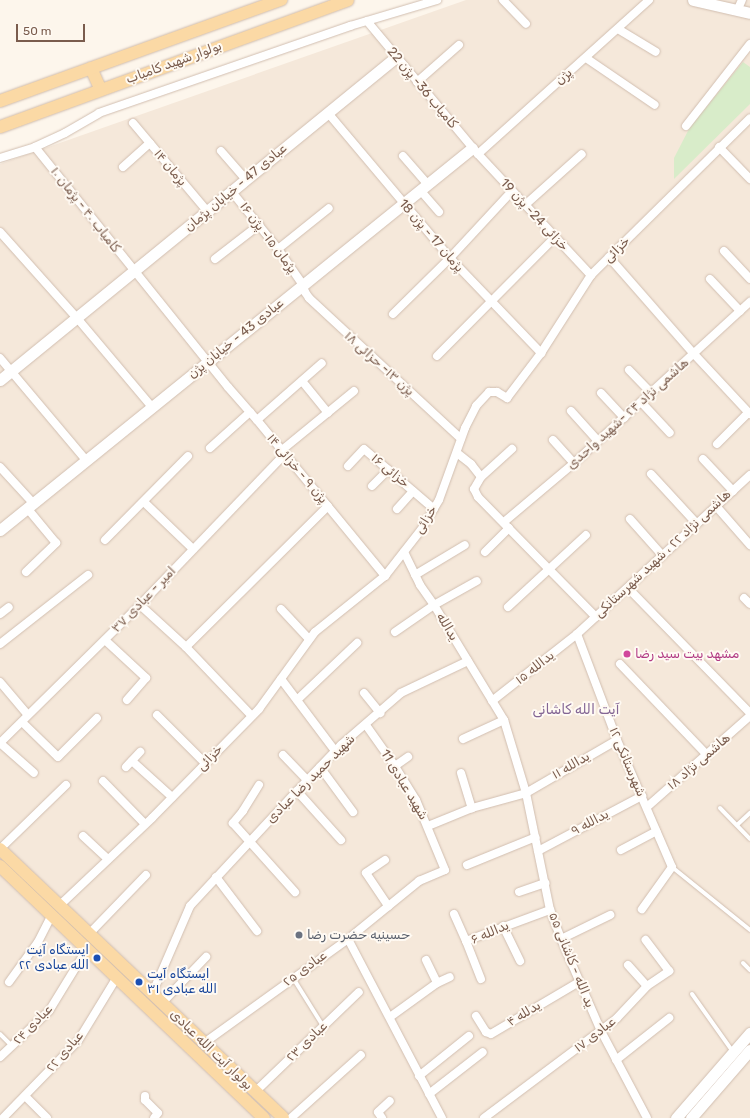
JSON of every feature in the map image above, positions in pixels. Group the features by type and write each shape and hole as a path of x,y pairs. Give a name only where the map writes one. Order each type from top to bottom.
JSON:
{"main road":[{"name":"بولوار شهید کامیاب","path":"0,101 282,0"},
{"name":"بولوار شهید کامیاب","path":"0,127 348,0"},
{"path":"91,68 101,90"},
{"name":"بولوار آیت الله عبادی","path":"0,849 55,910 87,949 194,1053 264,1118"},
{"name":"بولوار آیت الله عبادی","path":"0,866 55,910 89,934 283,1118"}],"street":[{"path":"0,158 35,147 99,113 367,21 437,0"},
{"path":"503,0 526,24"},
{"name":"پژن","path":"475,151 586,58 649,0"},
{"path":"693,0 723,4 737,11 750,12"},
{"path":"737,11 742,0"},
{"name":"کامیاب 36- پژن 22","path":"367,21 416,82 475,151"},
{"path":"618,29 656,52"},
{"path":"686,126 750,44"},
{"path":"416,82 459,45"},
{"name":"عبادی 47 - خیابان پژمان","path":"0,380 208,212 396,57"},
{"path":"586,58 655,105"},
{"name":"پژمان 17 - پژن 18","path":"328,113 450,258 541,353"},
{"name":"خزائی","path":"9,982 38,942 55,910 146,824 252,716 315,632 385,576 404,552 439,500 461,439 476,406 489,392 497,392 507,398 541,353 591,275 750,118"},
{"name":"پژمان ۱۴","path":"133,123 208,212"},
{"path":"123,167 150,143"},
{"name":"کامیاب ۴۰ - پژمان ۱۰","path":"35,147 208,363"},
{"path":"719,148 750,179"},
{"path":"221,151 246,180"},
{"name":"عبادی 43 - خیابان پژن","path":"0,530 424,187 475,151"},
{"name":"خزائی 24- پژن 19","path":"475,151 591,275"},
{"path":"525,205 582,154"},
{"path":"403,156 439,212"},
{"path":"394,314 450,258 512,191"},
{"name":"پژمان ۱۵- پژن ۱۶","path":"232,192 278,249 303,285"},
{"path":"278,249 329,208"},
{"path":"215,259 259,225"},
{"path":"0,232 77,318 152,407"},
{"path":"437,356 555,237"},
{"path":"724,251 750,279"},
{"path":"609,257 694,354 749,413 717,444"},
{"path":"710,279 740,311"},
{"name":"پژن ۱۳- حزائی ۱۸","path":"303,285 305,292 335,324 461,439"},
{"name":"هاشمی نژاد ۲۴ -شهید واحدی","path":"485,552 506,525 750,302"},
{"path":"0,358 86,460"},
{"name":"پژن ۹ - خزائی ۱۴","path":"208,363 257,420 385,576"},
{"path":"257,420 322,364"},
{"path":"629,370 651,393"},
{"path":"302,381 328,413"},
{"name":"امیر - عبادی ۳۷","path":"0,743 140,605 283,453 354,391"},
{"path":"601,393 624,418"},
{"path":"642,402 670,433"},
{"path":"571,411 598,440"},
{"path":"210,448 250,412"},
{"path":"553,440 574,463"},
{"name":"خزائی ۱۶","path":"348,466 364,449 434,509"},
{"path":"512,449 481,477 474,489 475,493 596,617"},
{"path":"457,453 471,464 481,477"},
{"path":"104,540 144,502 188,456"},
{"path":"703,459 732,491"},
{"path":"0,467 30,505 56,543 26,572"},
{"path":"372,486 388,470"},
{"path":"651,474 696,523"},
{"name":"هاشمی نژاد ۲۲ ، شهید شهرستانکی","path":"577,634 696,523 750,475"},
{"path":"397,509 413,491"},
{"path":"144,502 193,549"},
{"path":"186,647 328,506"},
{"path":"716,506 750,546"},
{"path":"630,519 662,555"},
{"path":"508,607 586,535"},
{"path":"415,575 465,545"},
{"name":"یدالله","path":"404,552 415,575 492,701"},
{"path":"0,644 88,575"},
{"path":"395,632 434,604 476,581"},
{"path":"628,588 750,715"},
{"path":"140,605 186,647 252,716"},
{"path":"0,614 9,607"},
{"path":"281,609 309,639"},
{"name":"یدالله ۱۵","path":"492,701 577,634"},
{"name":"شهرستانکی ۱۲","path":"577,634 617,740 672,866"},
{"path":"104,640 146,678 127,700"},
{"path":"297,700 357,643"},
{"name":"شهید حمید رضا عبادی","path":"152,994 190,906 307,780 335,751 401,693 468,661"},
{"path":"620,664 707,755"},
{"path":"281,679 335,751"},
{"path":"0,682 28,716"},
{"path":"364,693 380,713"},
{"name":"ید الله - کاشانی ۵۵","path":"492,701 504,720 526,793 550,910 600,1031 647,1118"},
{"path":"157,715 205,763"},
{"name":"هاشمی نژاد ۱۸","path":"647,807 750,715"},
{"path":"22,722 58,756 97,718"},
{"path":"463,739 504,720"},
{"name":"شهید عبادی 11","path":"366,725 395,766 416,800 445,870"},
{"name":"یدالله ۱۱","path":"428,826 472,808 526,793 617,740"},
{"path":"0,743 34,773"},
{"path":"140,752 129,764 172,797"},
{"path":"283,755 307,780"},
{"path":"395,766 408,757"},
{"path":"320,767 353,812"},
{"path":"461,773 472,808"},
{"path":"103,781 146,824"},
{"path":"0,849 66,785"},
{"path":"259,785 243,811 233,823 295,892"},
{"path":"297,791 341,840"},
{"name":"یدالله ۹","path":"538,850 642,796"},
{"path":"621,850 656,832"},
{"path":"83,836 108,859"},
{"path":"467,864 536,837"},
{"path":"385,860 366,873 388,906"},
{"path":"642,909 672,866"},
{"name":"عبادی ۲۵","path":"204,1043 348,939 419,881 445,870"},
{"path":"89,934 146,875"},
{"path":"216,877 257,931"},
{"path":"519,892 545,883"},
{"name":"یدالله ۶","path":"481,979 466,941 503,926 550,910"},
{"path":"454,914 466,941"},
{"path":"561,939 610,915"},
{"path":"503,926 520,961"},
{"path":"348,939 442,1118"},
{"name":"عبادی ۱۷","path":"484,1118 617,1018 647,986 669,971 646,940"},
{"name":"عبادی ۲۴","path":"0,1057 49,1011 87,949"},
{"path":"162,1003 206,957"},
{"path":"426,960 437,983"},
{"path":"628,965 647,986"},
{"name":"عبادی ۲۲","path":"3,1118 78,1040 117,977"},
{"path":"390,1017 437,983 450,977"},
{"name":"یدلله ۴","path":"476,1016 486,1032 491,1034 579,982"},
{"name":"عبادی ۲۳","path":"255,1092 359,992"},
{"path":"616,1060 669,1018"},
{"path":"676,1118 750,1033"},
{"path":"419,1076 469,1036"},
{"path":"691,1118 750,1050"},
{"path":"429,1094 483,1052"},
{"path":"291,1118 361,1055"},
{"path":"25,1096 47,1118"},
{"path":"145,1096 145,1100 158,1113 154,1118"},
{"path":"382,1118 378,1112 390,1101"}],"lane":[{"path":"720,808 750,839"},
{"path":"737,825 750,813"},
{"path":"672,866 750,930"},
{"path":"743,964 750,970"},
{"path":"293,978 323,1026"},
{"path":"692,994 733,1052"},
{"path":"0,1034 12,1046"}],"shaded area":[{"path":"466,0 750,0 750,1118 0,1118 0,164"}],"green space":[{"path":"743,62 750,67 750,104 674,179 674,158 690,127"}],"place":[{"name":"مشهد بيت سيد رضا","path":"627,654"},
{"name":"حسینیه حضرت رضا","path":"299,935"},
{"name":"ایستگاه آیت الله عبادی ۲۲","path":"97,958"},
{"name":"ایستگاه آیت الله عبادی ۳۱","path":"139,982"}],"district":[{"name":"آیت الله کاشانی","path":"576,710"}]}
